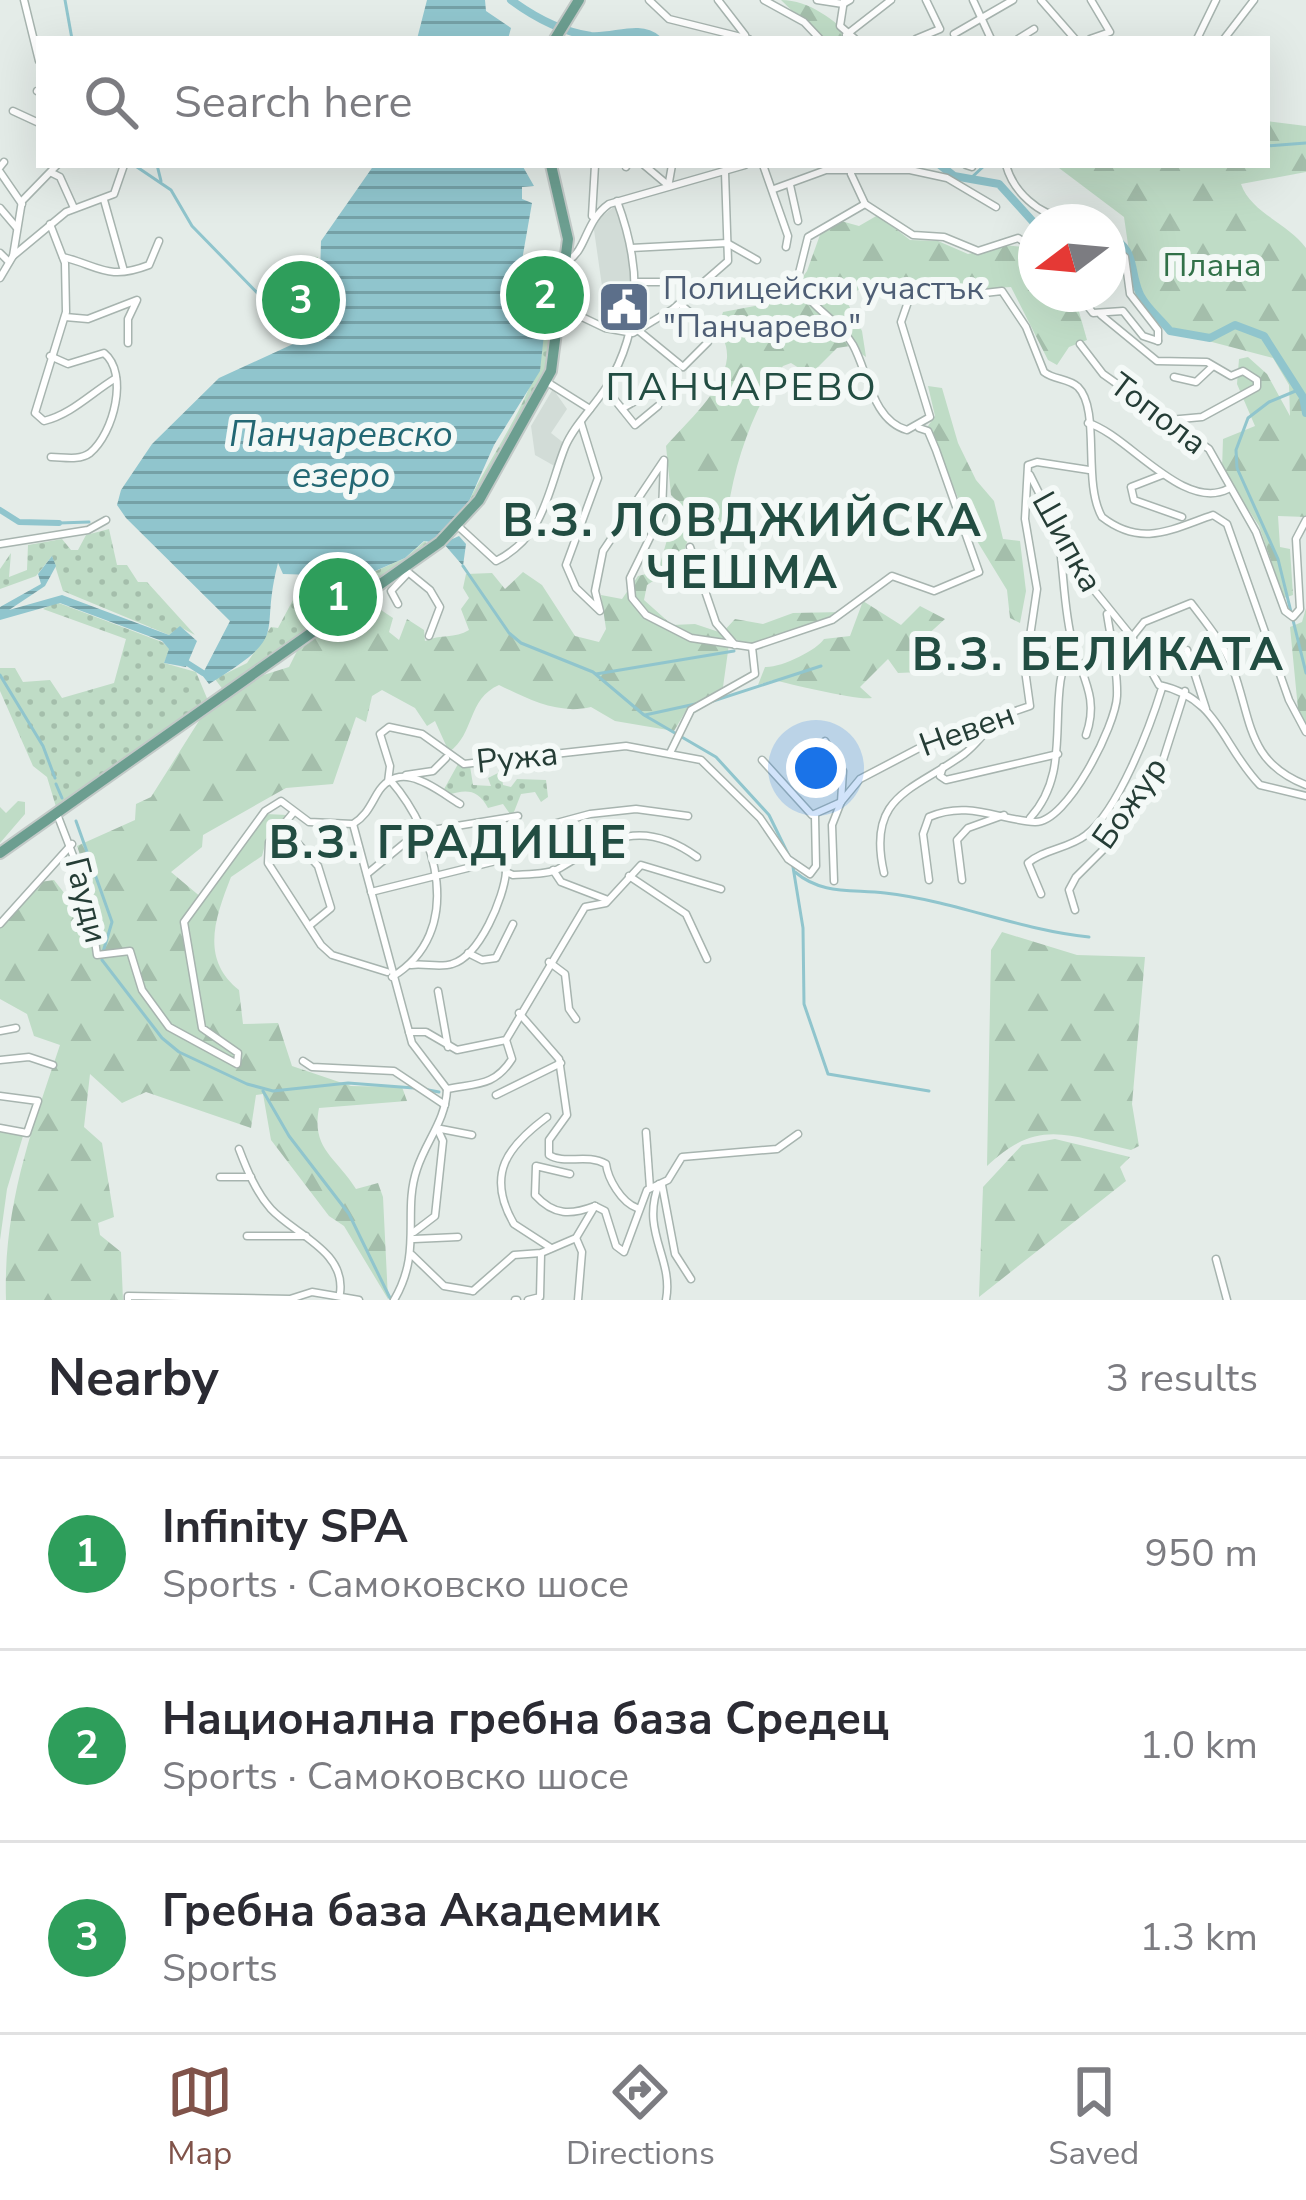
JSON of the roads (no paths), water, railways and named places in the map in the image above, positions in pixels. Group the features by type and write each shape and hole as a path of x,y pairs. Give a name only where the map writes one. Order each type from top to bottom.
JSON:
{"main road":[{"path":"553,36 576,0"},
{"path":"0,854 405,571 450,534 547,382 568,261 566,214 552,168"}],"street":[{"path":"24,0 36,50"},
{"path":"649,0 669,19 731,36"},
{"path":"718,0 746,36"},
{"path":"764,0 804,22 817,36"},
{"path":"818,0 846,1 840,26 846,35 891,0"},
{"path":"923,36 940,29 926,0"},
{"path":"973,0 989,36"},
{"path":"954,34 1013,0"},
{"path":"1041,0 1072,36"},
{"path":"1091,0 1112,36"},
{"path":"1198,36 1216,0"},
{"path":"1227,36 1256,5 1254,0"},
{"path":"1022,36 1034,28"},
{"path":"14,111 36,122"},
{"path":"2,167 22,204"},
{"path":"0,278 11,259 50,224 74,208 113,194 123,168"},
{"path":"568,261 577,255 592,216 595,168"},
{"path":"648,168 669,186"},
{"path":"669,186 672,168"},
{"path":"592,216 617,200 736,168"},
{"path":"765,168 788,236 786,247"},
{"path":"774,189 838,168 850,175 865,204 913,235 944,237 970,250 1018,238"},
{"path":"850,175 908,168"},
{"path":"919,168 996,207"},
{"path":"1007,168 1032,204"},
{"path":"11,259 22,204 54,169 74,208"},
{"path":"635,331 680,304 726,265 725,172"},
{"path":"790,185 798,221"},
{"path":"104,200 124,272"},
{"path":"450,534 491,560 502,559 545,515 563,451 606,388 635,331 636,282 617,200"},
{"path":"580,422 598,478 584,505 566,569 597,611 602,606 596,572 603,551 665,461 662,514 630,578 632,598 646,615 691,638 752,647 832,620 892,576 934,591 979,572 928,431 900,429 887,417 851,342 810,304 796,281 808,237 865,204"},
{"path":"0,208 17,229"},
{"path":"50,224 63,257 65,317 34,407 38,419 71,412 84,396 116,378"},
{"path":"63,257 105,274 124,272 148,265 159,241"},
{"path":"631,248 727,243 757,260"},
{"path":"0,253 11,259"},
{"path":"1124,312 1143,336 1158,340 1158,330 1130,294 1126,264"},
{"path":"636,282 666,282"},
{"path":"917,428 930,417 932,406 901,314 920,288 933,284 967,296 1002,291 1026,327 1044,372 1076,385 1085,398 1096,506 1112,525 1156,536 1213,515 1227,524 1289,700 1306,732"},
{"path":"65,317 88,319 137,300 128,319 128,343"},
{"path":"680,304 700,321"},
{"path":"561,307 605,328 635,331 683,367 708,342"},
{"path":"1099,312 1157,361 1213,367 1231,376 1250,372 1257,387 1202,417 1169,420"},
{"path":"1105,314 1117,312"},
{"name":"Топола","path":"1080,344 1103,374 1209,449 1256,532 1285,611 1297,616 1296,539 1305,520"},
{"path":"50,356 68,364 104,353 114,364 116,378 112,416 96,446 82,457 51,457"},
{"path":"1174,377 1196,382 1213,367"},
{"path":"547,382 590,409"},
{"path":"606,388 638,425 658,406"},
{"path":"623,408 651,392"},
{"path":"1088,424 1162,475 1205,492 1228,489"},
{"name":"Шипка","path":"1089,470 1034,462 1030,475 1059,538 1105,610"},
{"name":"Невен","path":"815,816 841,802 860,779 896,757 1031,704 1025,670 1037,589 1025,519 1030,475"},
{"path":"1162,475 1131,487 1131,494 1134,500 1182,517"},
{"path":"0,544 88,530 106,520"},
{"path":"1059,538 1072,644 1090,684 1093,715 1086,736"},
{"path":"690,547 718,627 736,646"},
{"path":"398,604 392,591 405,571 430,590 440,608 429,636"},
{"path":"1132,637 1144,622 1191,603 1226,655 1248,724 1273,771 1306,785"},
{"path":"1042,894 1028,863 1069,846 1099,823 1147,740 1162,688 1132,637 1105,610"},
{"path":"929,880 922,834 929,817 989,809 1030,818 1054,816 1087,772 1118,699 1105,610"},
{"path":"1030,818 1058,754 1060,667 1072,644"},
{"path":"752,647 755,674 691,710 670,753 709,763 788,859 814,873 815,816 797,803 763,760"},
{"path":"1187,650 1206,710"},
{"path":"1162,688 1185,691 1206,710 1260,785 1306,796"},
{"name":"Божур","path":"1075,910 1070,890 1076,877 1107,846 1159,767 1185,691"},
{"path":"884,873 879,836 898,796 943,767 1007,713"},
{"name":"Ружа","path":"390,782 382,729 416,731 447,757 472,765 646,746 670,753"},
{"path":"825,741 843,771 841,802 831,832 834,881"},
{"path":"943,767 943,780 1000,772 1058,754"},
{"path":"353,824 390,782 416,770 433,771 447,757"},
{"path":"403,777 421,778 460,804"},
{"path":"390,782 425,829 437,875 431,924 408,967"},
{"name":"Гауди","path":"56,814 72,844 89,897 97,955 130,952 142,990 169,1028 237,1064 238,1053 202,1028 184,922 272,804 285,802 293,813"},
{"path":"371,892 504,859 553,824 590,814 636,809 688,816"},
{"path":"353,824 309,822 293,813 271,837 266,857 332,955 391,975 408,967 453,964 467,952 503,901 504,859"},
{"path":"962,880 957,840 968,828 1004,815"},
{"path":"367,874 425,829 518,816"},
{"path":"353,824 417,1056 447,1089 437,1128 416,1173 412,1255 394,1300"},
{"path":"506,872 553,870 587,847 644,833 676,843 697,857"},
{"path":"293,838 318,866 332,908 309,926"},
{"path":"0,924 72,844"},
{"path":"447,1089 471,1088 495,1078 512,1059 506,1040 548,962 585,907 608,900 645,864 722,889"},
{"path":"553,870 557,880 608,900"},
{"path":"629,877 686,914 707,959"},
{"path":"467,952 496,958 513,924"},
{"path":"548,962 565,974 569,1009 576,1019"},
{"path":"438,992 448,1046"},
{"path":"519,1013 561,1063 565,1120 549,1140 551,1157 587,1156 606,1164 607,1178 619,1187 626,1204 637,1208"},
{"path":"0,1031 16,1028"},
{"path":"409,1033 426,1032 457,1050 506,1040"},
{"path":"0,1060 29,1058 53,1065"},
{"path":"303,1061 312,1066 394,1071 445,1105"},
{"path":"496,1095 561,1063"},
{"path":"0,1096 38,1101 27,1133 0,1128"},
{"path":"547,1118 513,1142 502,1178 514,1224 551,1248"},
{"path":"437,1128 472,1135"},
{"path":"414,1235 435,1216 443,1141 437,1128"},
{"path":"646,1132 654,1186 651,1232 669,1282 666,1300"},
{"path":"570,1174 536,1166 534,1192 548,1208 569,1214 595,1206 605,1211 616,1246 627,1249 637,1208 682,1157 777,1149 798,1134"},
{"path":"239,1149 272,1211 306,1236 341,1276 340,1293"},
{"path":"220,1177 251,1178"},
{"path":"654,1186 665,1186 681,1271 691,1279"},
{"path":"473,1291 514,1255 541,1253 576,1238 595,1206"},
{"path":"414,1235 458,1237"},
{"path":"247,1236 306,1236"},
{"path":"576,1238 582,1252 578,1300"},
{"path":"528,1300 540,1297 541,1253"},
{"path":"412,1255 444,1286 473,1291 479,1300"},
{"path":"1216,1259 1227,1300"},
{"path":"128,1298 289,1299 306,1292 340,1293 359,1300"}],"water":[{"path":"427,0 485,0 486,11 511,28 509,36 418,36"},
{"name":"Панчаревско езеро","path":"372,168 524,168 534,186 522,187 522,199 532,203 521,266 529,277 528,307 544,334 540,371 494,445 462,517 450,529 450,540 459,536 466,544 463,566 444,544 424,541 405,558 343,585 331,581 319,586 315,575 283,574 278,563 268,633 252,654 209,684 202,675 230,621 117,505 121,490 152,444 219,378 304,339 319,309 321,241"},
{"path":"52,556 56,566 45,586 9,610 62,595 169,635 180,626 197,641 186,667 164,663 169,649 162,641 60,603 0,620 0,607 41,584 38,574"}],"waterway":[{"path":"65,0 71,36"},
{"path":"511,0 549,23 600,36"},
{"path":"600,36 642,32 652,36"},
{"path":"1270,146 1306,143"},
{"path":"138,168 171,190 192,226 272,308 284,311"},
{"path":"158,168 161,181"},
{"path":"944,168 954,176 999,184 1018,205"},
{"path":"971,178 982,168"},
{"path":"1126,250 1141,297 1170,331 1210,338 1235,325 1264,336 1303,397 1306,413"},
{"path":"287,311 323,296"},
{"path":"1298,390 1269,402 1248,418 1236,450 1237,468 1278,559 1306,673"},
{"path":"0,510 19,522 59,523"},
{"path":"59,523 89,522"},
{"path":"463,566 521,643 593,672 644,715 716,757 769,815 790,858"},
{"path":"596,674 734,651"},
{"path":"181,659 203,673"},
{"path":"710,702 821,666"},
{"path":"0,675 43,746 55,778"},
{"path":"645,715 700,703"},
{"path":"56,784 62,798"},
{"path":"76,821 112,922 103,952"},
{"path":"793,867 803,928 804,1004 828,1074 929,1091"},
{"path":"795,872 827,888 911,897 1089,937"},
{"path":"102,960 162,1038 179,1052 247,1084 273,1091 348,1083 414,1088"},
{"path":"423,1089 439,1092"},
{"path":"263,1091 289,1136 349,1214 390,1298"}],"place":[{"name":"Национална гребна база Средец","path":"545,295"},
{"name":"Гребна база Академик","path":"301,300"},
{"name":"Полицейски участък \"Панчарево\"","path":"624,307"},
{"name":"Infinity SPA","path":"338,597"}],"district":[{"name":"ПАНЧАРЕВО","path":"742,387"},
{"name":"В.З. ЛОВДЖИЙСКА ЧЕШМА","path":"743,547"},
{"name":"В.З. БЕЛИКАТА","path":"1099,655"},
{"name":"В.З. ГРАДИЩЕ","path":"449,843"}],"park label":[{"name":"Плана","path":"1212,265"}]}
